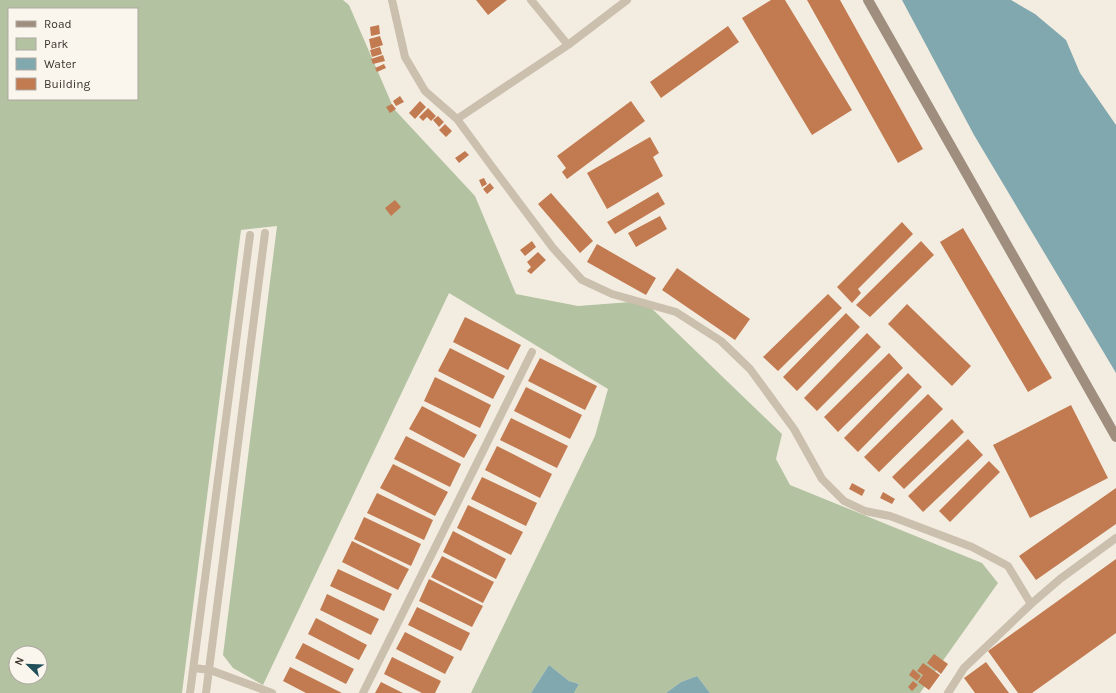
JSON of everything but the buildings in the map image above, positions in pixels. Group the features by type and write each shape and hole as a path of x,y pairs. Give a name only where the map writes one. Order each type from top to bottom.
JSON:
{"street":[{"path":"392,0 405,57 425,91 457,119 553,248 582,280 612,294 676,312 720,341 750,368 794,429 822,479 844,501 865,511 890,516 972,547 1008,566 1031,604"},
{"path":"531,0 568,45"},
{"path":"457,119 568,45 627,0"},
{"path":"868,0 1116,437"},
{"path":"206,693 265,233"},
{"path":"190,693 250,235"},
{"path":"363,693 532,352"},
{"path":"948,693 964,668 1031,604 1060,579 1116,538"},
{"path":"194,668 210,670 272,693"}],"green space":[{"path":"0,0 343,0 349,5 394,109 475,196 516,294 578,306 644,301 782,434 776,459 790,485 982,563 998,583 920,693 710,693 697,676 681,682 666,693 574,693 579,684 569,681 549,665 531,693 471,693 595,436 608,389 449,293 263,685 233,668 223,655 277,226 241,230 182,693 0,693"}],"water":[{"path":"902,0 1011,0 1035,14 1066,40 1080,73 1116,125 1116,373 974,135"},
{"path":"549,665 569,681 579,684 574,693 531,693"},
{"path":"697,676 710,693 666,693 681,682"}]}
